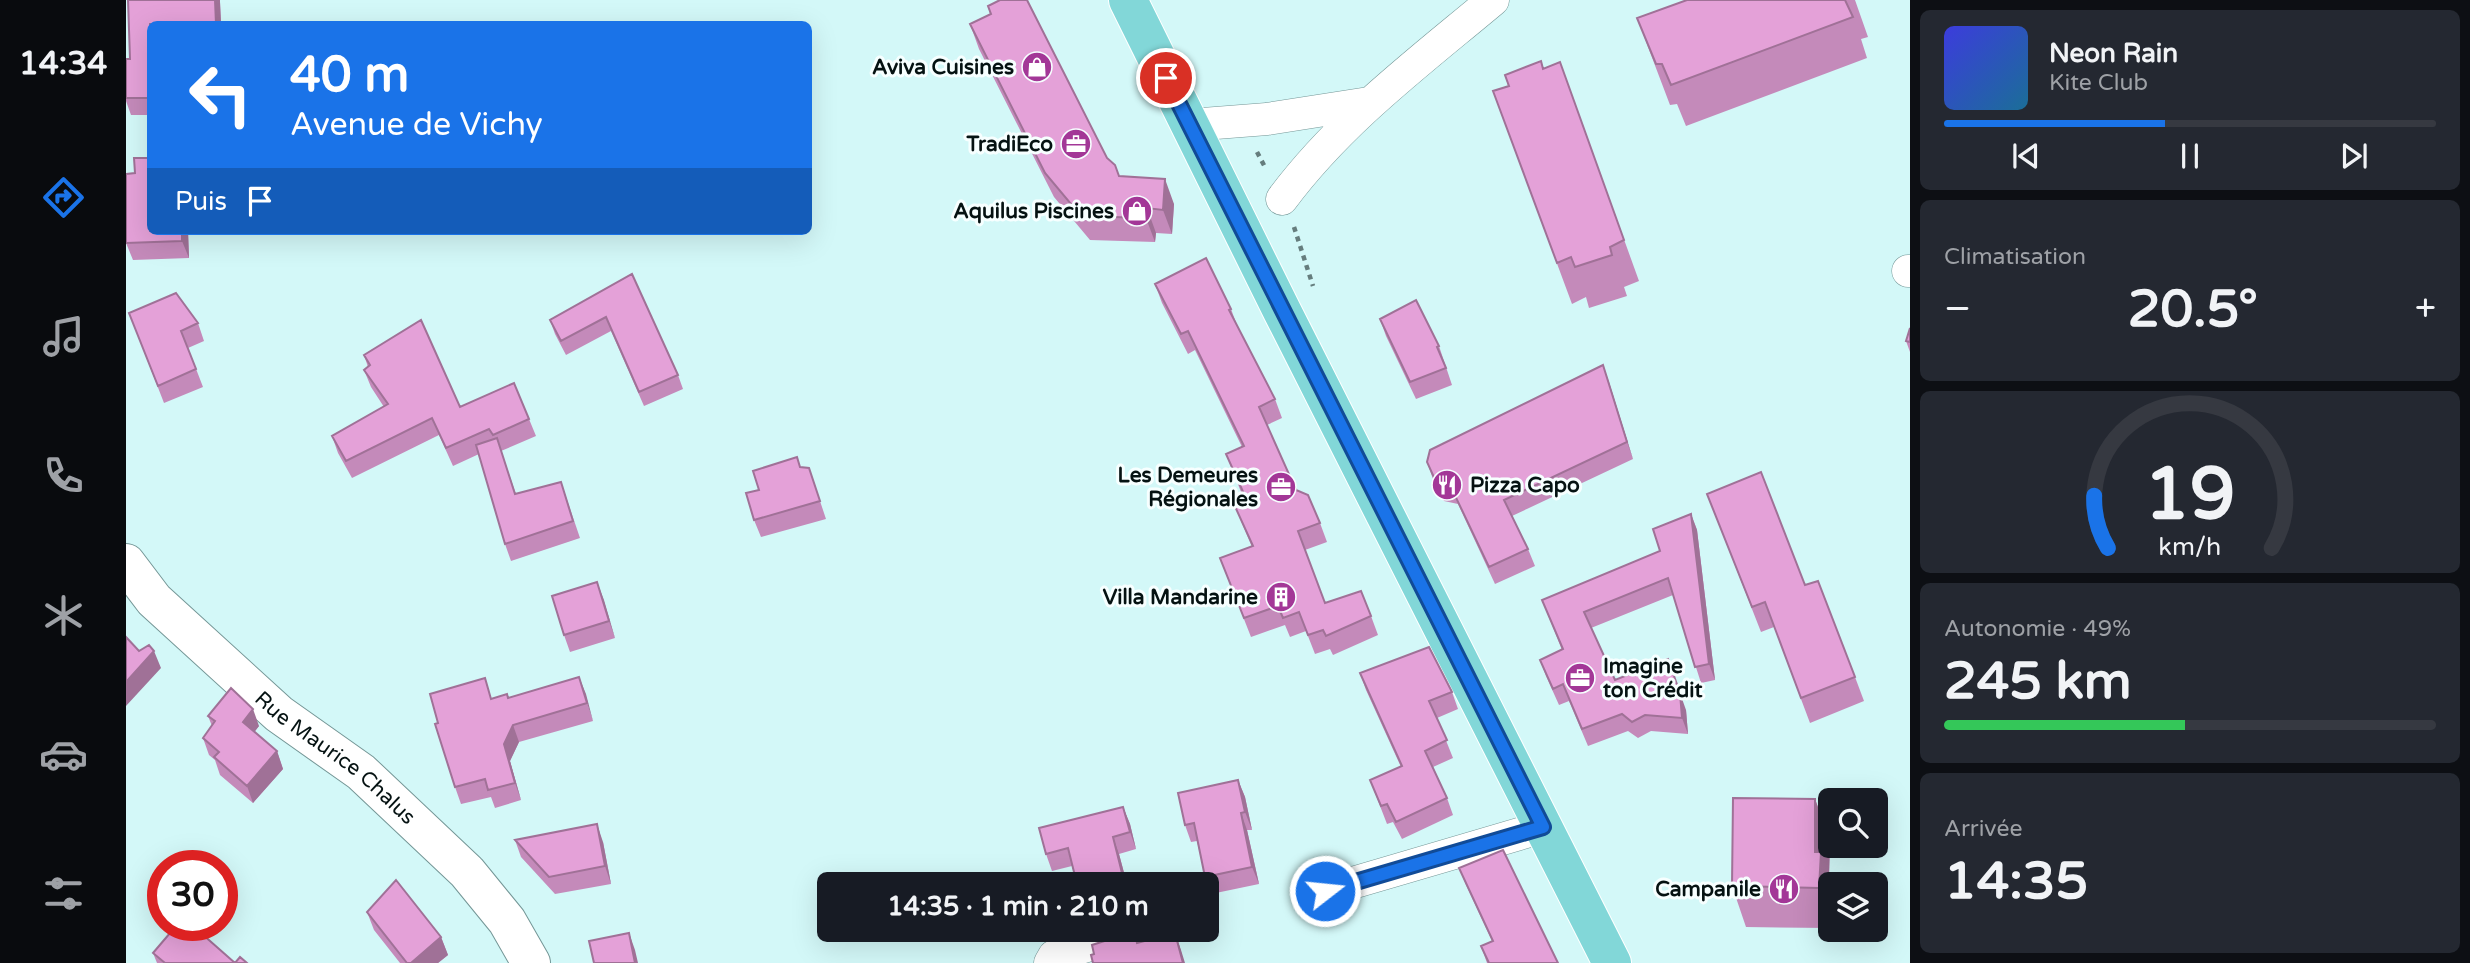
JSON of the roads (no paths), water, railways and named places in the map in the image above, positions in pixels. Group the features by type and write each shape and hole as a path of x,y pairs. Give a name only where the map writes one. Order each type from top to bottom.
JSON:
{"main road":[{"path":"1128,0 1612,963"}],"street":[{"path":"1282,199 1296,179 1369,103 1493,0"},
{"path":"1190,125 1267,119 1369,103"},
{"name":"Rue Maurice Chalus","path":"126,563 155,600 279,714 361,772 467,872 507,921 531,963"},
{"path":"1325,891 1543,827"},
{"path":"1050,963 1054,956 1101,942"}],"place":[{"name":"Aviva Cuisines","path":"1037,67"},
{"name":"TradiEco","path":"1076,144"},
{"name":"Aquilus Piscines","path":"1137,211"},
{"name":"Pizza Capo","path":"1447,485"},
{"name":"Les Demeures Régionales","path":"1281,487"},
{"name":"Villa Mandarine","path":"1281,597"},
{"name":"Imagine ton Crédit","path":"1580,678"},
{"name":"Campanile","path":"1784,889"}]}
